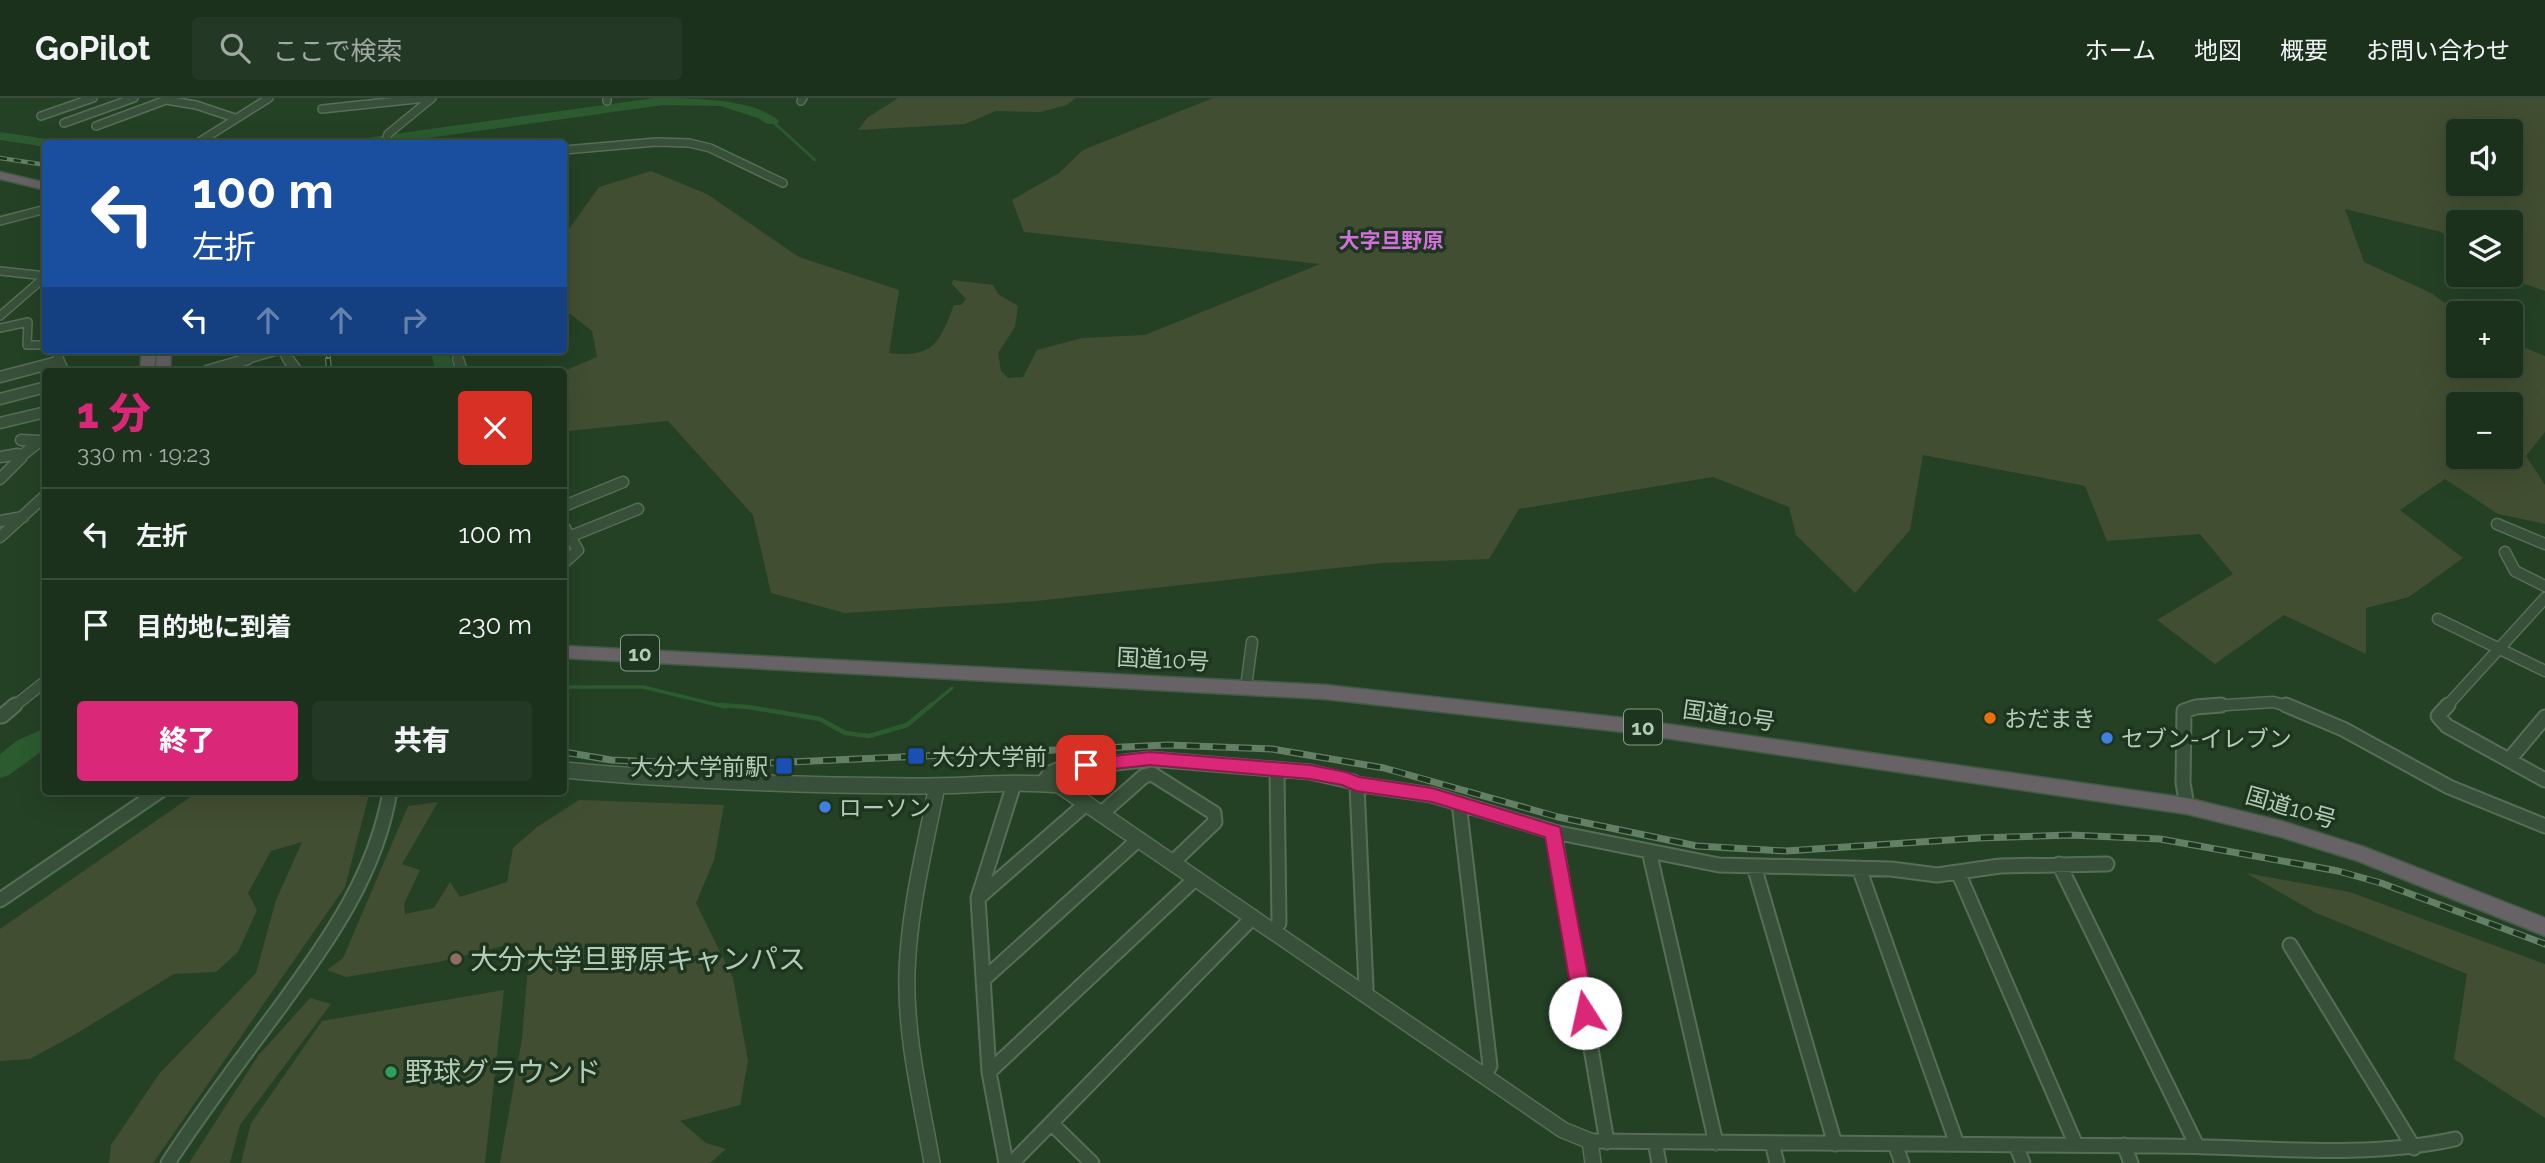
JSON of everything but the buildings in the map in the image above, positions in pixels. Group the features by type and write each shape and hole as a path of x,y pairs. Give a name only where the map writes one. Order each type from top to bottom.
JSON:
{"highway":[{"path":"0,175 42,186"},
{"path":"0,182 42,194"},
{"name":"国道10号","path":"567,644 716,661"},
{"name":"国道10号","path":"567,652 1246,687 1325,692 1544,714 2188,806 2281,829 2364,855 2545,927"}],"street":[{"path":"41,116 93,98"},
{"path":"64,123 134,98"},
{"path":"149,98 196,105 235,118"},
{"path":"202,140 269,98"},
{"path":"322,108 426,98"},
{"path":"386,140 388,134 432,98"},
{"path":"96,126 168,99"},
{"path":"567,150 656,142 689,143 710,148 783,183"},
{"path":"0,221 42,211"},
{"path":"0,271 42,276"},
{"path":"0,316 42,279"},
{"path":"0,328 28,322 27,345 42,345"},
{"path":"59,354 57,362 61,368"},
{"path":"218,368 267,354"},
{"path":"284,354 295,368"},
{"path":"0,377 57,362"},
{"path":"0,399 42,388"},
{"path":"0,423 42,413"},
{"path":"0,479 20,457 40,441 21,440"},
{"path":"0,457 18,454 20,457"},
{"path":"567,505 623,482"},
{"path":"0,537 42,499"},
{"path":"567,534 638,509"},
{"path":"0,521 23,517"},
{"path":"2497,524 2545,544"},
{"path":"567,535 578,550 567,560"},
{"path":"2505,552 2515,571 2545,586"},
{"path":"2545,598 2438,716 2447,726 2545,780"},
{"path":"2438,619 2545,671"},
{"path":"1246,687 1252,642"},
{"path":"1,716 42,684"},
{"path":"1,716 42,693"},
{"path":"2188,806 2183,783 2184,711 2196,707 2273,702 2309,712 2449,787 2545,826"},
{"path":"2509,760 2545,717"},
{"path":"1043,783 1051,773 1067,768 1150,759 1310,772 1346,778 1356,784 1425,793 1554,832 1719,865 1891,869 1931,875 2000,866 2107,864"},
{"path":"567,770 660,779 937,786 1043,783 1063,787 1563,1130 1590,1141 2197,1146 2316,1152 2414,1148 2455,1139"},
{"path":"1102,813 1144,776 1152,774 1214,813 1215,822 1172,862"},
{"path":"1273,931 1279,923 1277,774"},
{"path":"1006,1163 989,1072 978,898 1014,784"},
{"path":"1356,784 1366,988 1362,992"},
{"path":"932,1163 909,1024 906,979 914,915 937,786"},
{"path":"0,900 154,795"},
{"path":"168,1163 346,912 372,857 386,817 389,795"},
{"path":"978,898 1087,803"},
{"path":"1459,803 1490,1066 1484,1076"},
{"path":"1554,832 1607,1142"},
{"path":"983,979 1139,838"},
{"path":"1650,851 1716,1143"},
{"path":"2059,864 2197,1146"},
{"path":"1754,866 1835,1144"},
{"path":"1859,868 1957,1144"},
{"path":"1958,872 2076,1145"},
{"path":"989,1072 1196,878"},
{"path":"1012,1163 1253,917"},
{"path":"2290,945 2414,1148"},
{"path":"1052,1124 1092,1163"},
{"path":"1590,1141 1593,1163"},
{"path":"1655,1142 1659,1163"},
{"path":"1772,1143 1777,1163"},
{"path":"1895,1144 1902,1163"},
{"path":"2017,1145 2023,1163"},
{"path":"2124,1145 2131,1163"}],"green space":[{"path":"898,98 1076,98 1067,105 1040,112 996,111 965,124 858,130 867,118"},
{"path":"1213,98 2545,98 2545,291 2523,283 2523,210 2446,210 2446,236 2441,232 2345,209 2364,262 2431,293 2446,304 2446,378 2523,378 2523,347 2545,356 2545,432 2526,456 2545,485 2545,524 2498,514 2445,479 2400,510 2463,558 2409,597 2366,608 2366,654 2284,615 2215,664 2157,620 2233,574 2200,534 2107,541 2085,486 1923,455 1910,530 1855,593 1796,535 1789,507 1713,477 1519,509 1489,559 1382,563 1036,601 845,613 771,593 753,515 668,421 567,430 567,370 597,357 592,331 567,311 567,232 599,187 651,171 707,194 799,257 899,290 889,353 916,353 933,345 944,329 954,305 961,305 966,299 952,284 953,280 993,285 998,294 1018,306 1015,327 998,353 1001,371 1008,378 1023,377 1037,350 1082,338 1145,335 1320,264 1024,232 1012,200 1059,173 1083,150"},
{"path":"193,795 369,795 345,887 153,1163 109,1163 111,1145 159,1074 256,973 276,900 302,842 271,851 248,893 257,910 238,952 216,972 174,974 30,1059 0,1061 0,929"},
{"path":"579,800 724,805 714,860 696,903 733,978 748,1061 740,1105 680,1121 706,1143 726,1149 710,1163 500,1163 522,1039 529,954 515,943 438,962 346,977 327,970 343,958 408,806 438,802 402,864 420,870 404,904 405,914 434,908 450,882 460,897 507,882 513,848 537,827"},
{"path":"2246,873 2350,892 2545,964 2545,1118 2454,1059 2467,974 2316,913"},
{"name":"野球グラウンド","path":"504,990 485,1163 241,1163 251,1123 322,1021"},
{"path":"310,998 331,1004 240,1125 230,1163 189,1163 258,1056"}],"waterway":[{"path":"380,140 663,101 721,102 763,115 772,121"},
{"path":"772,121 815,160"},
{"path":"0,136 42,142"},
{"path":"440,354 444,368"},
{"path":"567,687 643,687 726,707"},
{"path":"929,707 952,688"},
{"path":"719,705 820,719 845,733 869,736 907,725 931,705"},
{"path":"0,768 42,739"}],"railway":[{"path":"0,158 42,164"},
{"path":"328,354 329,361"},
{"path":"328,359 329,368"},
{"path":"567,753 611,760 725,765 1168,745 1272,749 1384,768 1558,817 1697,846 1786,851 1979,838 2070,835 2160,839 2338,871 2381,883 2545,944"}],"place":[{"name":"おだまき","path":"1990,718"},
{"name":"セブン-イレブン","path":"2107,738"},
{"name":"大分大学前","path":"916,756"},
{"name":"大分大学前駅","path":"784,766"},
{"name":"ローソン","path":"825,807"},
{"name":"大分大学旦野原キャンパス","path":"456,959"},
{"name":"野球グラウンド","path":"391,1072"}],"district":[{"name":"大字旦野原","path":"1391,240"}],"route":[{"path":"1086,765 1150,759 1310,772 1346,778 1356,784 1432,795 1554,832 1585,1013"}]}
